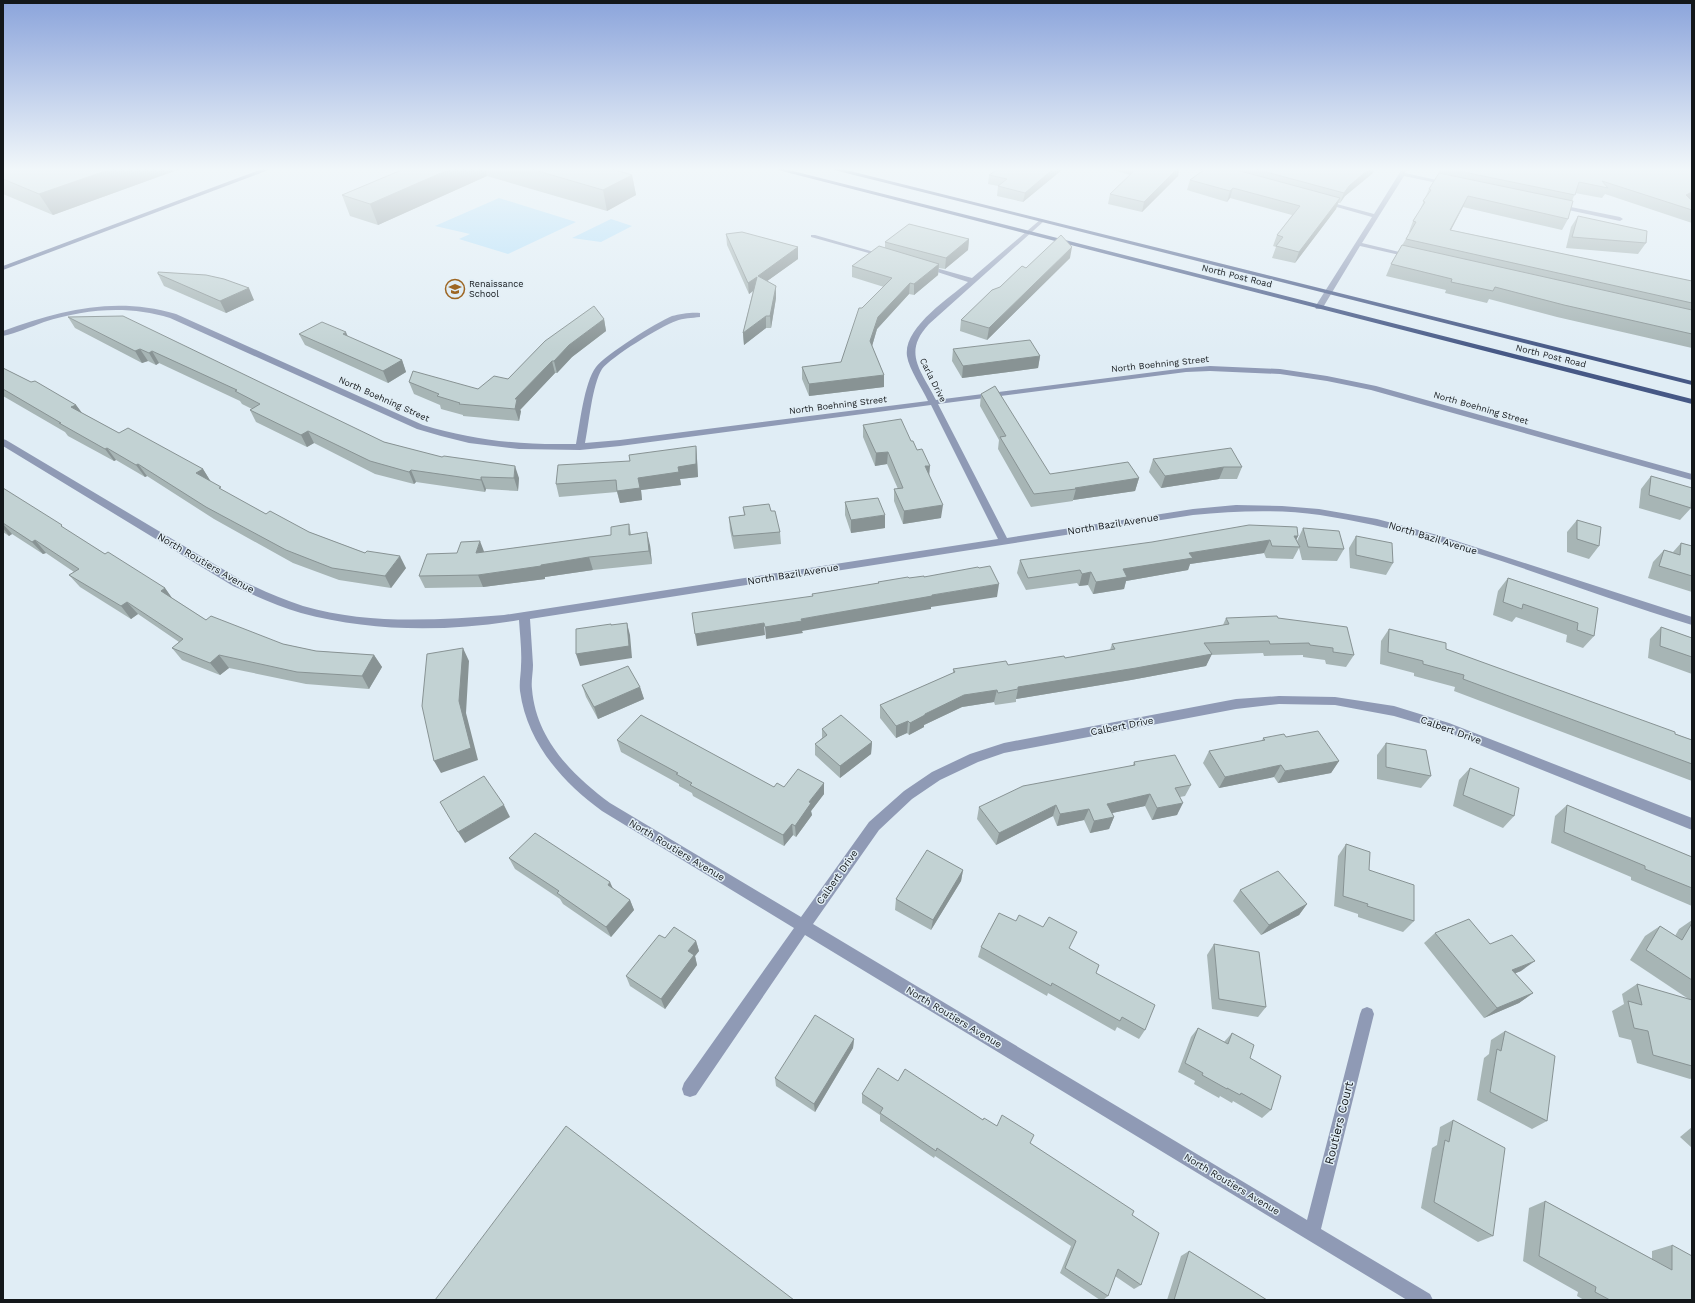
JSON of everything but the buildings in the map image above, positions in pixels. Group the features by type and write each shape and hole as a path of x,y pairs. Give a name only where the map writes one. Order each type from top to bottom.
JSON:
{"main road":[{"path":"3,268 105,230"},
{"name":"North Post Road","path":"1015,230 1692,402"},
{"name":"North Post Road","path":"1077,230 1692,383"}],"street":[{"name":"Carla Drive","path":"1004,541 912,361 910,345 917,332 926,322 1032,230"},
{"path":"1319,307 1368,230"},
{"path":"813,236 889,257"},
{"path":"1359,244 1421,258"},
{"path":"920,266 973,281"},
{"name":"North Boehning Street","path":"3,334 41,321 89,310 127,308 152,310 173,316 408,422 433,431 460,438 505,445 546,448 580,447 620,443 1186,370 1231,368 1280,371 1322,377 1373,388 1692,477"},
{"path":"580,447 592,384 599,368 615,354 664,323 675,318 697,315"},
{"name":"North Routiers Avenue","path":"3,442 237,583 257,594 286,605 348,620 398,624 475,622 524,615 526,682 529,706 534,722 540,738 560,768 580,788 606,807 802,926 1424,1300"},
{"name":"North Bazil Avenue","path":"524,615 1210,510 1254,508 1319,512 1377,522 1438,538 1692,621"},
{"name":"Calbert Drive","path":"690,1089 802,926 874,826 908,795 936,776 974,758 1004,748 1257,701 1335,701 1382,708 1445,726 1692,824"},
{"name":"Routiers Court","path":"1312,1232 1367,1014"}],"shaded area":[{"path":"452,230 559,230 508,254 459,239 470,234"},
{"path":"589,230 625,230 601,242 572,238"}],"place":[{"name":"Renaissance School","path":"455,289"}]}
